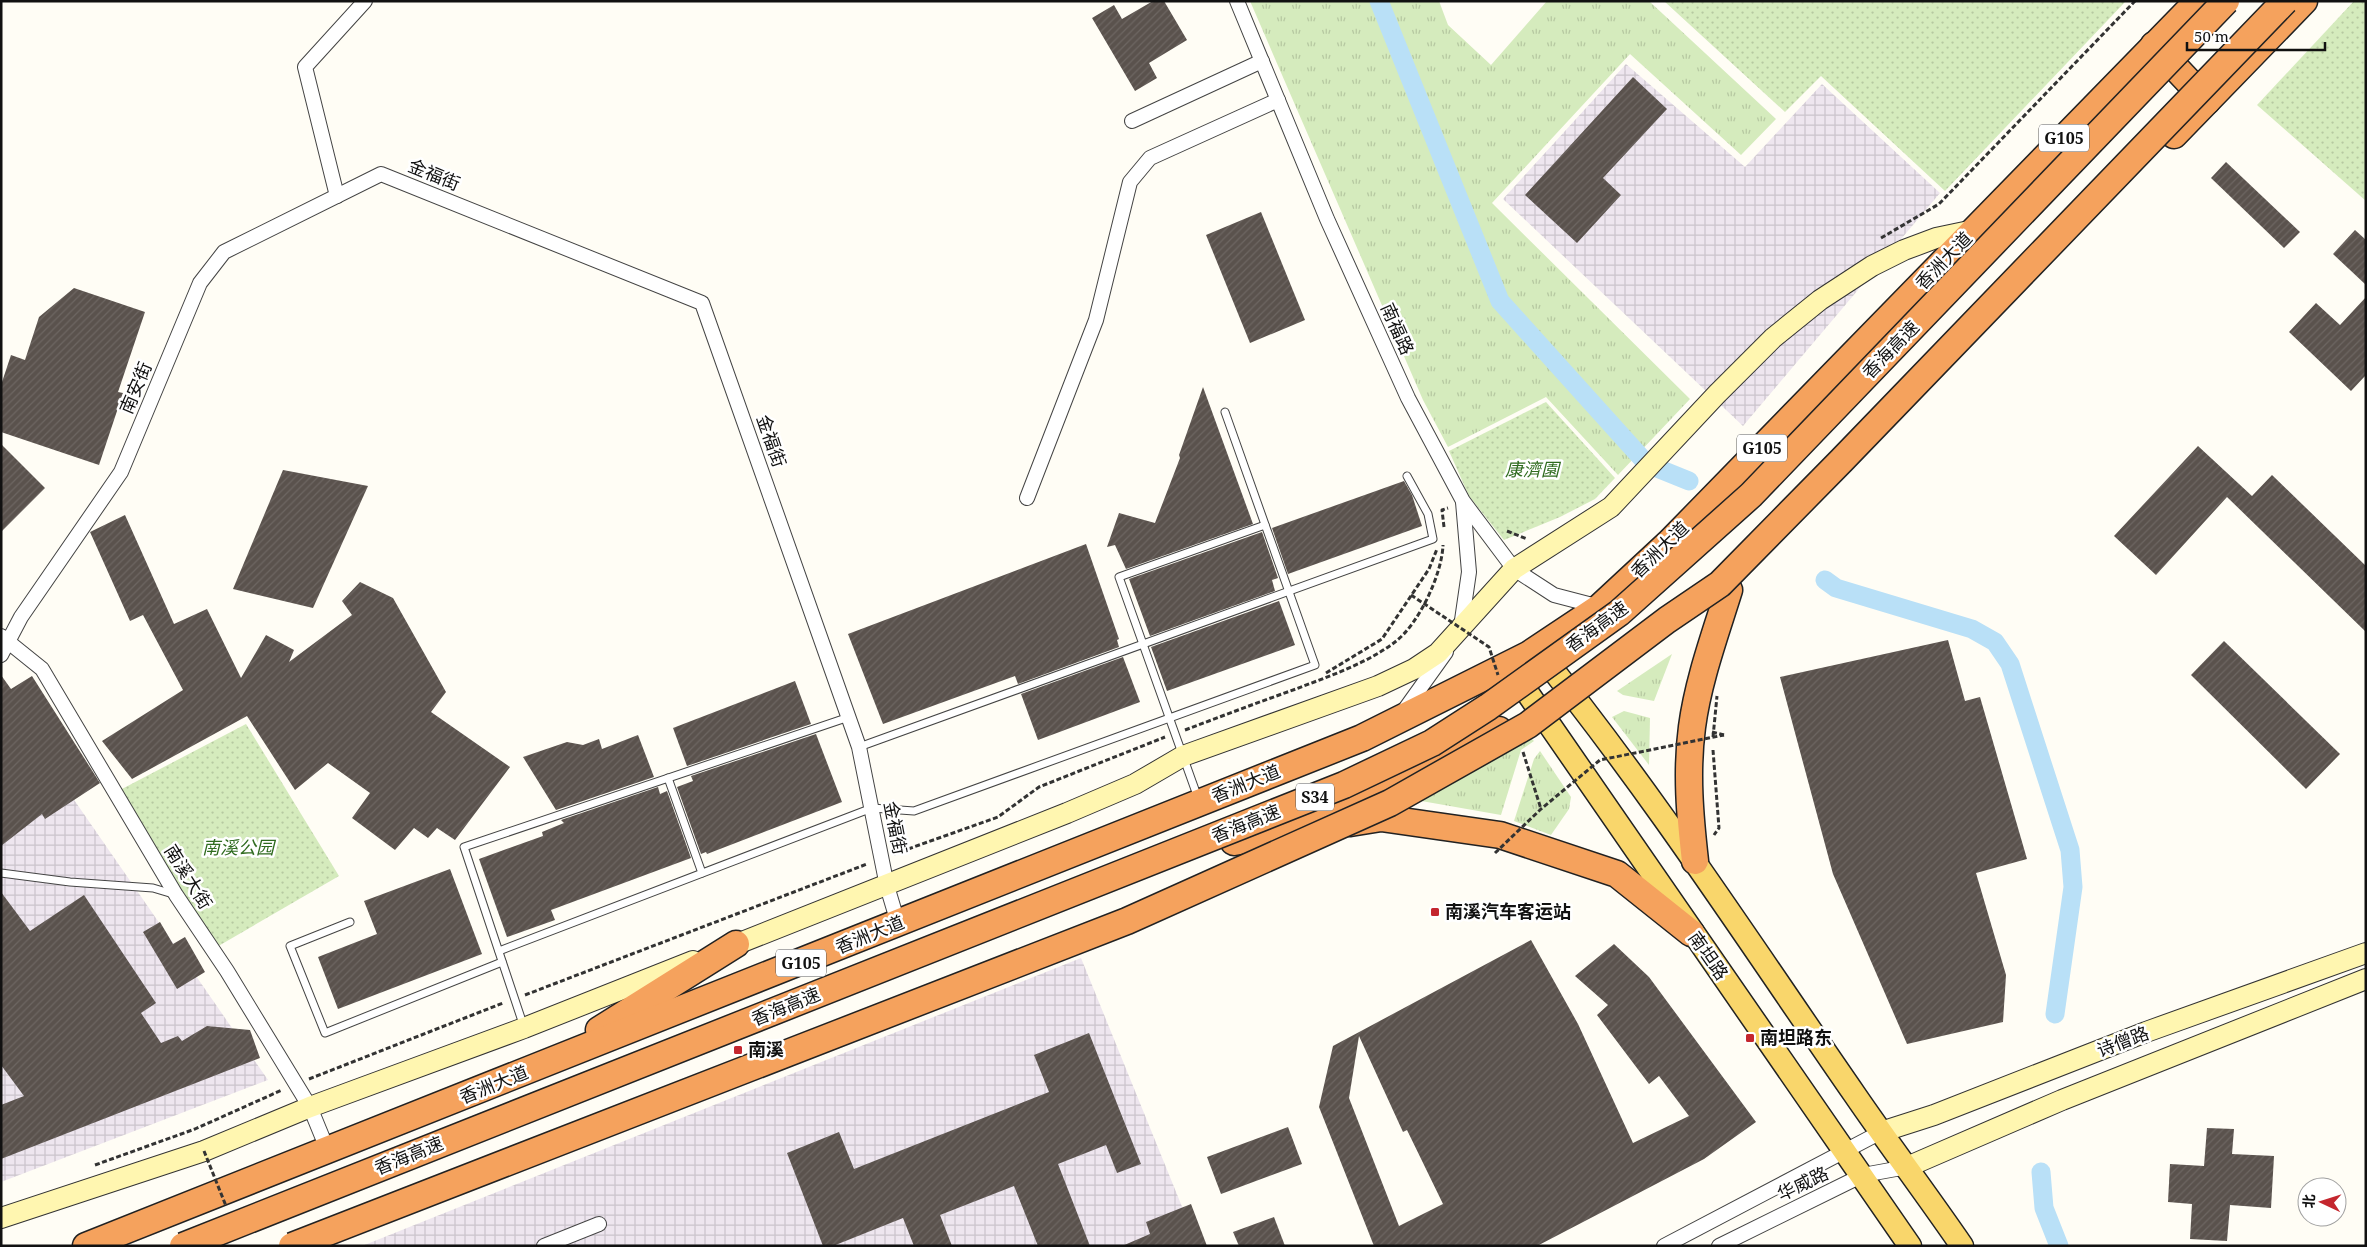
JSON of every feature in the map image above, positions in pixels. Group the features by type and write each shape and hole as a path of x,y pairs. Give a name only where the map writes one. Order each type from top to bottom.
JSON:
{"highway":[{"name":"香洲大道","path":"86,1246 1362,738 1536,650 1600,606 1677,535 2198,1"},
{"name":"香海高速","path":"183,1246 1335,789 1432,743 1488,707 1619,613 1751,495 2226,1"},
{"name":"香海高速","path":"292,1246 1127,921 1390,803 1520,729 1667,620 1720,584 2285,1"},
{"name":"G105","path":"206,1246 1350,798 1540,710 1617,670 1729,590 2304,1"},
{"path":"2154,45 2207,101"},
{"path":"1695,861 1688,797 1692,728 1704,670 1729,590"},
{"path":"1234,842 1381,818 1500,836 1617,874 1691,933"},
{"path":"542,1065 736,944"}],"main road":[{"path":"1536,650 1572,694 1695,861 1881,1132 1962,1246"},
{"name":"南坦路","path":"1508,665 1691,933 1863,1175 1910,1246"}],"street":[{"path":"337,196 305,67 365,1"},
{"name":"南福路","path":"1237,1 1327,219 1404,389 1463,501 1514,568 1554,595 1578,603 1600,606"},
{"path":"1132,121 1262,61"},
{"path":"1027,498 1096,320 1130,182 1150,158 1278,100"},
{"name":"南安街","path":"1,655 5,638 121,472 200,283 224,252 381,174"},
{"name":"金福街","path":"381,174 702,303 859,747 887,886 898,923"},
{"path":"1,1218 204,1151 310,1106 524,1028 887,886 1126,788 1183,756 1378,686 1414,669 1438,653 1514,568 1611,507 1716,394 1773,338 1844,283 1904,250 1936,238 1974,230"},
{"path":"1396,721 1418,693 1460,630 1469,572 1463,501"},
{"name":"南溪大街","path":"5,638 42,669 176,895 310,1106 328,1150"},
{"name":"诗僧路","path":"1881,1132 1934,1115 2146,1032 2366,953"},
{"name":"诗僧路","path":"1907,1167 2062,1100 2366,979"},
{"path":"1664,1246 1881,1132"},
{"name":"华威路","path":"1719,1246 1863,1175 1907,1167"},
{"path":"544,1246 599,1224"}],"lane":[{"path":"498,951 872,808 914,811 1315,665 1224,412"},
{"path":"859,747 1433,538 1428,514 1407,476"},
{"path":"1200,803 1119,577 1265,524"},
{"path":"524,1028 464,847 849,717"},
{"path":"668,778 702,873"},
{"path":"1,873 70,882 153,888 176,895"},
{"path":"350,922 290,946 325,1033 502,962"}],"path":[{"path":"1875,242 1939,204 2135,1"},
{"path":"1444,529 1445,520 1442,510 1463,501"},
{"path":"1502,526 1518,537 1528,540 1537,539"},
{"path":"94,1166 195,1129 296,1084 514,999 881,858 998,817 1039,787 1302,686 1368,659 1397,641 1413,622 1434,585 1443,556 1442,538 1430,569 1382,639 1302,686"},
{"path":"1717,696 1713,737 1719,828"},
{"path":"1495,853 1541,809 1600,760 1724,735"},
{"path":"204,1151 228,1210"}],"shaded area":[{"path":"1626,64 1745,167 1822,84 1940,193 1743,426 1503,199"},
{"path":"1,711 43,755 268,1080 1,1182"},
{"path":"1081,958 1198,1246 362,1246"}],"green space":[{"path":"1250,1 1439,1 1448,25 1491,65 1547,1 1649,1 1776,119 1741,155 1630,54 1492,203 1690,399 1618,475 1546,397 1448,447 1423,400"},
{"path":"1664,1 2126,1 1945,191 1821,76 1785,112"},
{"path":"2354,1 2366,1 2366,201 2257,105"},
{"name":"康濟園","path":"1546,402 1615,478 1595,499 1560,517 1504,540 1469,496 1449,451"},
{"path":"1672,654 1654,701 1623,695 1617,691"},
{"path":"1624,711 1650,718 1649,765 1612,717"},
{"name":"南溪公园","path":"246,724 339,876 215,948 120,790"},
{"path":"1529,736 1534,741 1521,750 1501,815 1410,799"},
{"path":"1540,751 1571,797 1569,809 1551,835 1514,821 1534,759"}],"building":[{"path":"1153,1 1164,1 1187,40 1149,63 1157,78 1135,91 1092,18 1114,5 1122,19"},
{"path":"1633,77 1667,109 1603,178 1621,195 1577,243 1525,195"},
{"path":"2226,162 2300,232 2284,248 2211,178"},
{"path":"1261,212 1305,320 1250,343 1206,235"},
{"path":"2355,230 2366,240 2366,285 2333,254"},
{"path":"74,288 145,312 118,392 123,393 99,465 1,432 1,385 11,355 25,360 39,317"},
{"path":"2366,297 2366,375 2351,391 2289,332 2316,303 2340,325"},
{"path":"1203,387 1253,524 1126,569 1115,545 1107,547 1119,513 1155,523 1180,458 1179,455"},
{"path":"1,444 45,488 1,532"},
{"path":"2198,446 2252,496 2272,475 2366,566 2366,632 2227,497 2156,575 2114,536"},
{"path":"283,470 368,486 313,608 233,589"},
{"path":"1404,481 1412,495 1422,526 1288,574 1272,528"},
{"path":"125,515 174,624 207,609 241,678 266,635 294,650 289,662 352,615 342,601 360,582 393,598 446,692 431,712 510,767 455,840 437,828 428,838 414,828 395,850 352,818 370,793 328,763 295,790 247,716 132,779 102,741 183,690 143,615 130,621 90,532"},
{"path":"1262,532 1278,578 1272,580 1275,591 1150,636 1129,579"},
{"path":"1086,544 1119,639 1117,640 1119,647 1018,684 1015,676 883,724 848,634"},
{"path":"1279,601 1295,645 1167,691 1151,647"},
{"path":"1948,640 1965,701 1980,697 2027,859 1976,873 2006,975 2003,1022 1907,1044 1833,874 1780,677"},
{"path":"2224,641 2340,754 2306,789 2191,675"},
{"path":"1123,657 1140,702 1038,740 1021,694"},
{"path":"1,675 11,689 32,676 100,783 45,819 42,814 1,846"},
{"path":"795,681 811,724 687,766 673,728"},
{"path":"816,734 842,802 707,854 706,852 701,854 677,787 693,781 691,776"},
{"path":"638,735 654,777 556,810 523,757 567,742 583,745 599,739 602,749"},
{"path":"658,787 660,794 667,791 691,858 551,910 555,920 507,937 479,859 543,836 542,832 564,823 561,820"},
{"path":"450,869 482,954 338,1009 318,957 377,934 364,901"},
{"path":"1,892 30,931 84,895 156,1003 141,1013 161,1043 178,1036 182,1041 207,1026 250,1030 260,1058 1,1159 1,1105 24,1096 1,1065"},
{"path":"160,922 173,944 185,937 205,972 177,989 143,932"},
{"path":"1531,940 1578,1024 1633,1143 1689,1116 1659,1076 1649,1084 1597,1015 1608,1005 1575,976 1614,944 1649,977 1756,1122 1704,1159 1537,1246 1374,1246 1319,1107 1333,1046","holes":["1359,1036 1403,1132 1407,1130 1443,1204 1399,1226 1349,1098"]},
{"path":"1089,1033 1141,1164 1117,1173 1106,1145 1058,1164 1090,1246 1038,1246 1014,1186 940,1215 952,1246 914,1246 903,1218 833,1246 823,1246 787,1153 839,1132 854,1169 1049,1092 1034,1055"},
{"path":"1288,1127 1302,1164 1221,1194 1207,1157"},
{"path":"2207,1128 2234,1129 2232,1154 2274,1156 2271,1208 2230,1205 2227,1241 2190,1239 2192,1204 2168,1202 2170,1164 2204,1166"},
{"path":"1191,1204 1207,1246 1122,1246 1150,1234 1146,1222"},
{"path":"1274,1217 1285,1246 1239,1246 1233,1232"}],"waterway":[{"path":"1379,1 1500,301 1647,464 1689,481"},
{"path":"1825,580 1836,588 1972,629 1995,642 2010,664 2070,850 2073,887 2055,1014"},
{"path":"2041,1172 2044,1208 2059,1246"}],"place":[{"name":"南溪汽车客运站","path":"1435,912"},
{"name":"南坦路东","path":"1750,1038"},
{"name":"南溪","path":"738,1050"}]}
